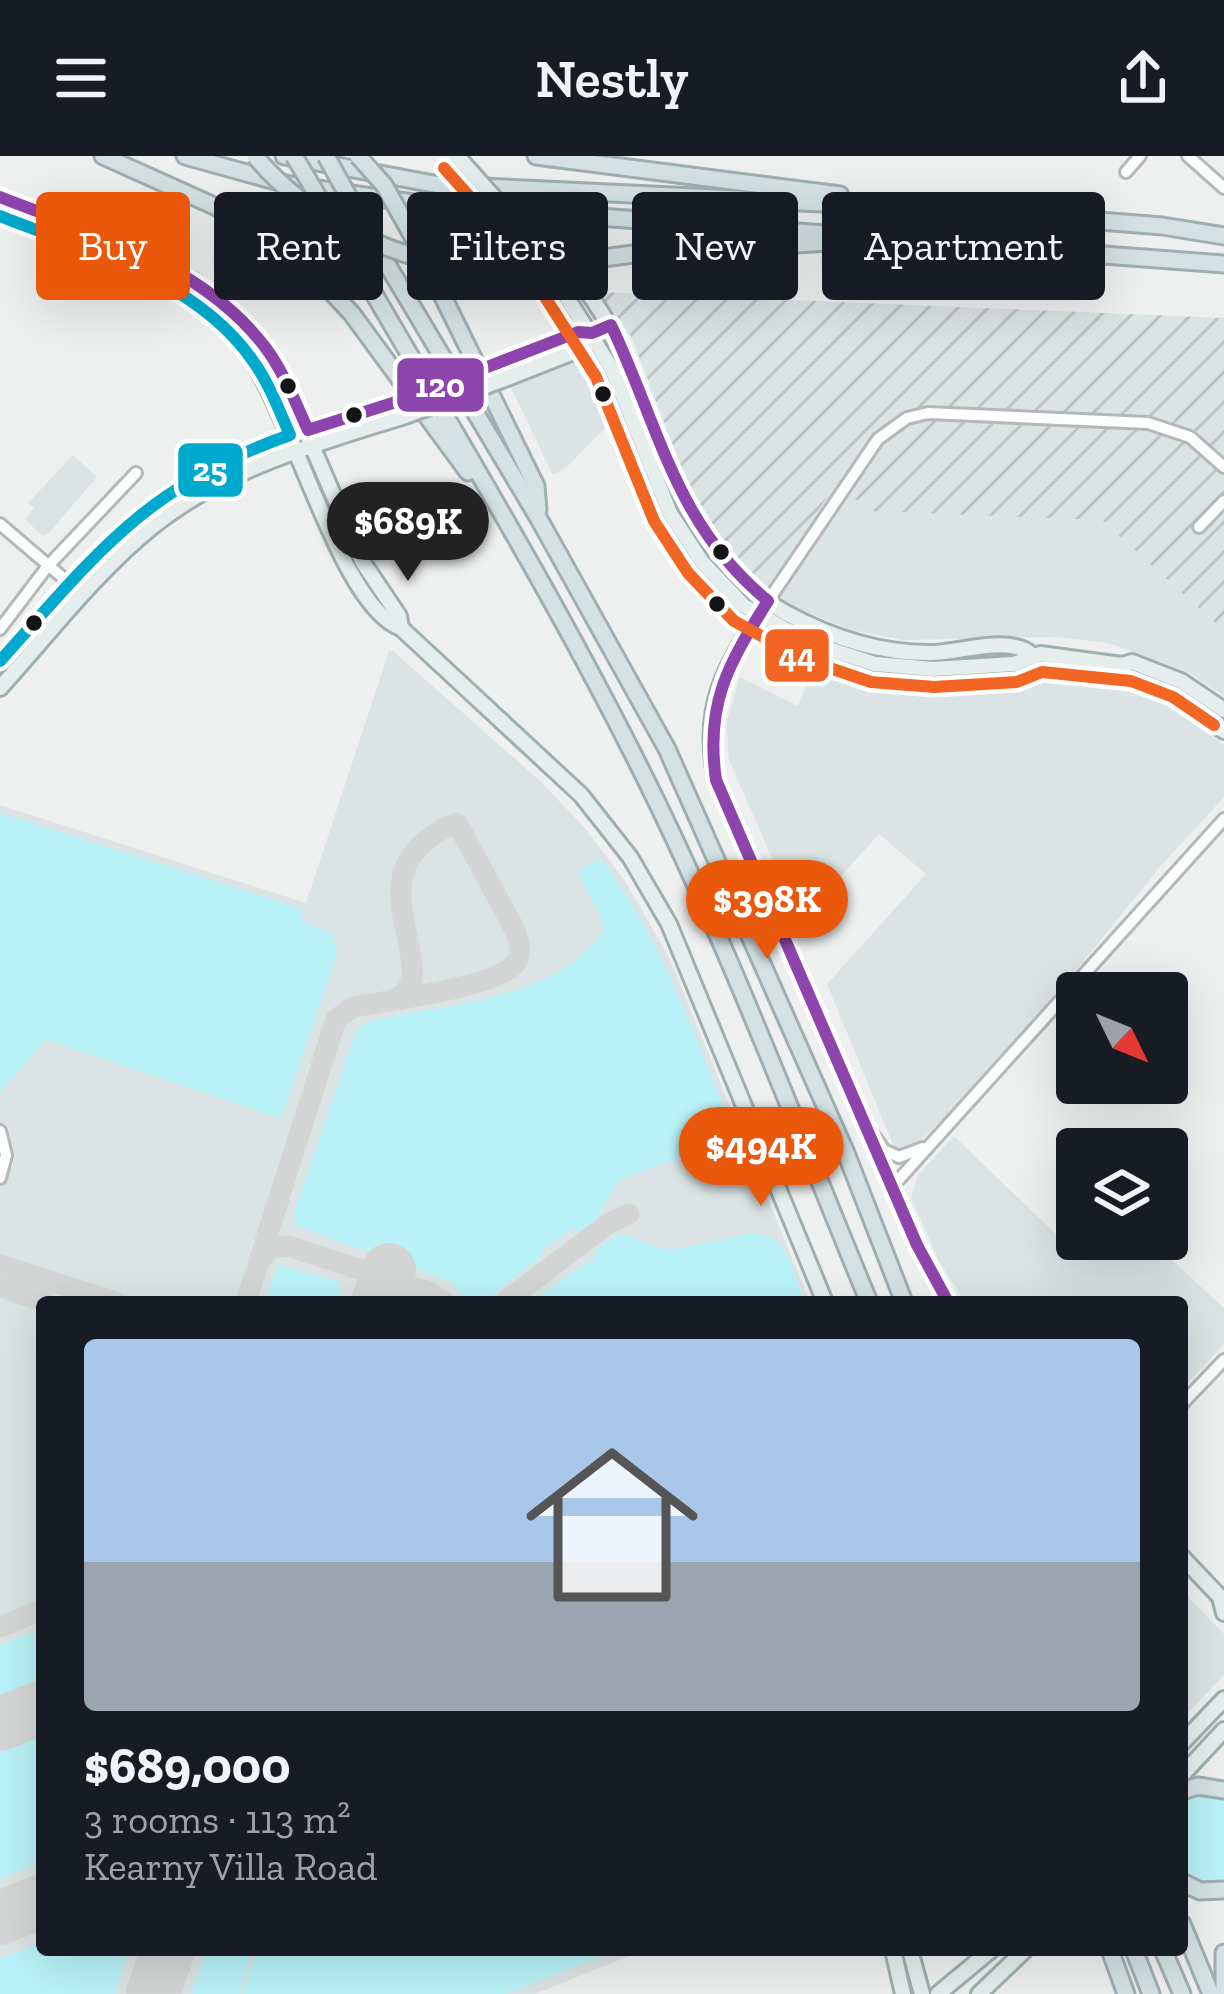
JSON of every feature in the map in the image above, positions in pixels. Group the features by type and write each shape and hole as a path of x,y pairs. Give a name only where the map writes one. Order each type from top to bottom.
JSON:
{"highway":[{"path":"103,156 232,214 301,259 344,304 461,466 485,487"},
{"path":"185,156 290,184 413,203 822,233"},
{"path":"255,156 298,198 335,223 421,260 461,267 529,268 634,254 822,244"},
{"path":"284,156 439,185 822,203"},
{"path":"294,156 590,669 639,765 707,911 867,1296"},
{"path":"326,156 667,748 846,1153 902,1296"},
{"path":"358,156 384,185 417,244 536,486 539,519"},
{"path":"536,156 822,193"},
{"path":"1105,221 1224,236"},
{"path":"1105,255 1224,264"},
{"path":"1188,1789 1224,1790"},
{"path":"1188,1885 1201,1892 1224,1890"},
{"path":"1188,1938 1211,1994"},
{"path":"1224,1953 1224,1993"},
{"path":"1112,1956 1128,1994"},
{"path":"1136,1956 1151,1994"},
{"path":"1166,1956 1182,1994"}],"main road":[{"path":"457,156 489,192"},
{"path":"0,197 192,280 235,312 265,346 308,430 362,561 399,616 401,628"},
{"path":"0,214 155,279 226,326 264,376 348,569 389,624 401,628 581,795 630,857 669,924 823,1296"},
{"path":"569,300 613,369 670,513 718,581 759,615 810,643 875,664 933,669 1013,664 1032,655"},
{"path":"593,300 632,364 685,506 730,569 768,601 817,628 878,648 933,653 1016,646 1032,655 1122,665 1132,662 1224,710"},
{"path":"0,688 121,554 174,512 233,477 402,408 499,372 586,347 592,333 611,325"},
{"path":"0,664 108,544 147,510 228,461 290,435 402,408"},
{"path":"768,601 724,670 712,709 710,748 716,780 917,1245 945,1296"},
{"path":"1122,665 1126,676 1165,691 1224,731"},
{"path":"1144,684 1159,679 1206,698"},
{"path":"1188,1563 1222,1597 1224,1613"},
{"path":"1188,1736 1224,1700"},
{"path":"1188,1769 1224,1730"},
{"path":"894,1956 903,1994"},
{"path":"912,1956 922,1994"},
{"path":"938,1994 984,1956"},
{"path":"979,1994 1019,1956"}],"street":[{"path":"1126,172 1140,156"},
{"path":"1188,156 1223,188"},
{"path":"768,601 878,439 907,418 928,413 1148,423 1190,437 1224,467"},
{"path":"0,629 47,567 136,473"},
{"path":"1199,527 1224,501"},
{"path":"0,524 85,595"},
{"path":"893,1186 1224,819"},
{"path":"868,1127 884,1150 899,1157 916,1153 940,1136"},
{"path":"0,1131 6,1155 0,1178"},
{"path":"1188,1398 1224,1360"}],"shaded area":[{"path":"608,292 632,293 632,300 791,300 1224,318 1224,631 1102,520 872,511 835,485 761,583 729,553 696,505 631,336 605,300"},
{"path":"588,356 598,360 619,413 568,466 553,475 510,386"},
{"path":"73,455 97,477 42,536 25,519 34,508 28,503"},
{"path":"835,485 872,510 1102,520 1224,631 1224,696 1188,672 1108,643 1056,637 904,640 851,630 794,607 761,583"},
{"path":"389,651 393,651 539,780 584,827 625,881 669,957 808,1296 36,1296 36,1956 629,1956 535,1994 0,1994 0,805 306,903"},
{"path":"818,656 878,673 936,677 1066,673 1115,681 1179,711 1224,745 1224,797 1075,972 1056,972 1055,996 909,1152 896,1152 827,984 926,874 879,834 800,922 729,760 726,723 740,677 798,706"},
{"path":"0,813 303,909 301,921 333,934 337,955 281,1119 46,1040 0,1092"},
{"path":"600,858 644,925 695,1034 739,1146 709,1155 705,1149 620,1179 595,1220 579,1232 574,1227 541,1251 543,1255 491,1296 462,1296 452,1283 434,1275 294,1225 295,1209 357,1029 372,1020 498,996 558,972 603,932 604,924 577,872"},
{"path":"954,1136 1056,1234 1056,1260 1172,1260 1224,1308 1224,1344 1188,1383 1188,1296 961,1296 939,1261 911,1198 918,1175"},
{"path":"754,1233 766,1236 783,1249 802,1296 538,1296 596,1257 594,1252 615,1236 628,1235 673,1249"},
{"path":"281,1266 338,1281 341,1296 267,1296"},
{"path":"1188,1597 1224,1634 1224,1675 1188,1713"},
{"path":"36,1631 36,1686 0,1701 0,1645"},
{"path":"36,1731 36,1864 0,1879 0,1746"},
{"path":"1205,1792 1224,1796 1224,1879 1205,1885 1188,1878 1188,1798"},
{"path":"36,1944 36,1956 127,1956 115,1994 0,1994 0,1959"},
{"path":"204,1956 251,1956 239,1994 191,1994"},
{"path":"255,1956 601,1956 506,1994 242,1994"}],"taxiway":[{"path":"457,823 514,928 520,947 517,961 485,980 413,997 353,1007 394,999 409,986 412,970 401,888 405,867 427,840 457,823"},
{"path":"248,1296 336,1019 353,1007"},
{"path":"513,1296 609,1223 629,1214"},
{"path":"258,1263 271,1248 288,1246 371,1273 379,1282 379,1296"},
{"path":"0,1265 97,1296"},
{"path":"381,1296 397,1283 436,1296"},
{"path":"0,1287 36,1299"},
{"path":"0,1627 36,1612"},
{"path":"28,1907 36,1901"}],"runway":[{"path":"380,1296 389,1270"},
{"path":"0,1724 36,1709"},
{"path":"0,1918 36,1903"},
{"path":"153,1994 166,1956"}],"transit line":[{"name":"44","path":"444,168 534,269 545,297 596,377 654,521 688,573 734,621 803,659 871,682 934,687 1017,682 1042,672 1131,681 1173,697 1214,725"},
{"name":"120","path":"0,197 144,254 210,293 265,347 308,430 399,401 578,332 592,333 611,325 690,507 737,572 768,601 723,686 714,729 716,780 917,1245 945,1296"},
{"name":"25","path":"0,216 138,271 202,309 253,361 290,435 198,476 161,500 97,555 0,661"}]}
